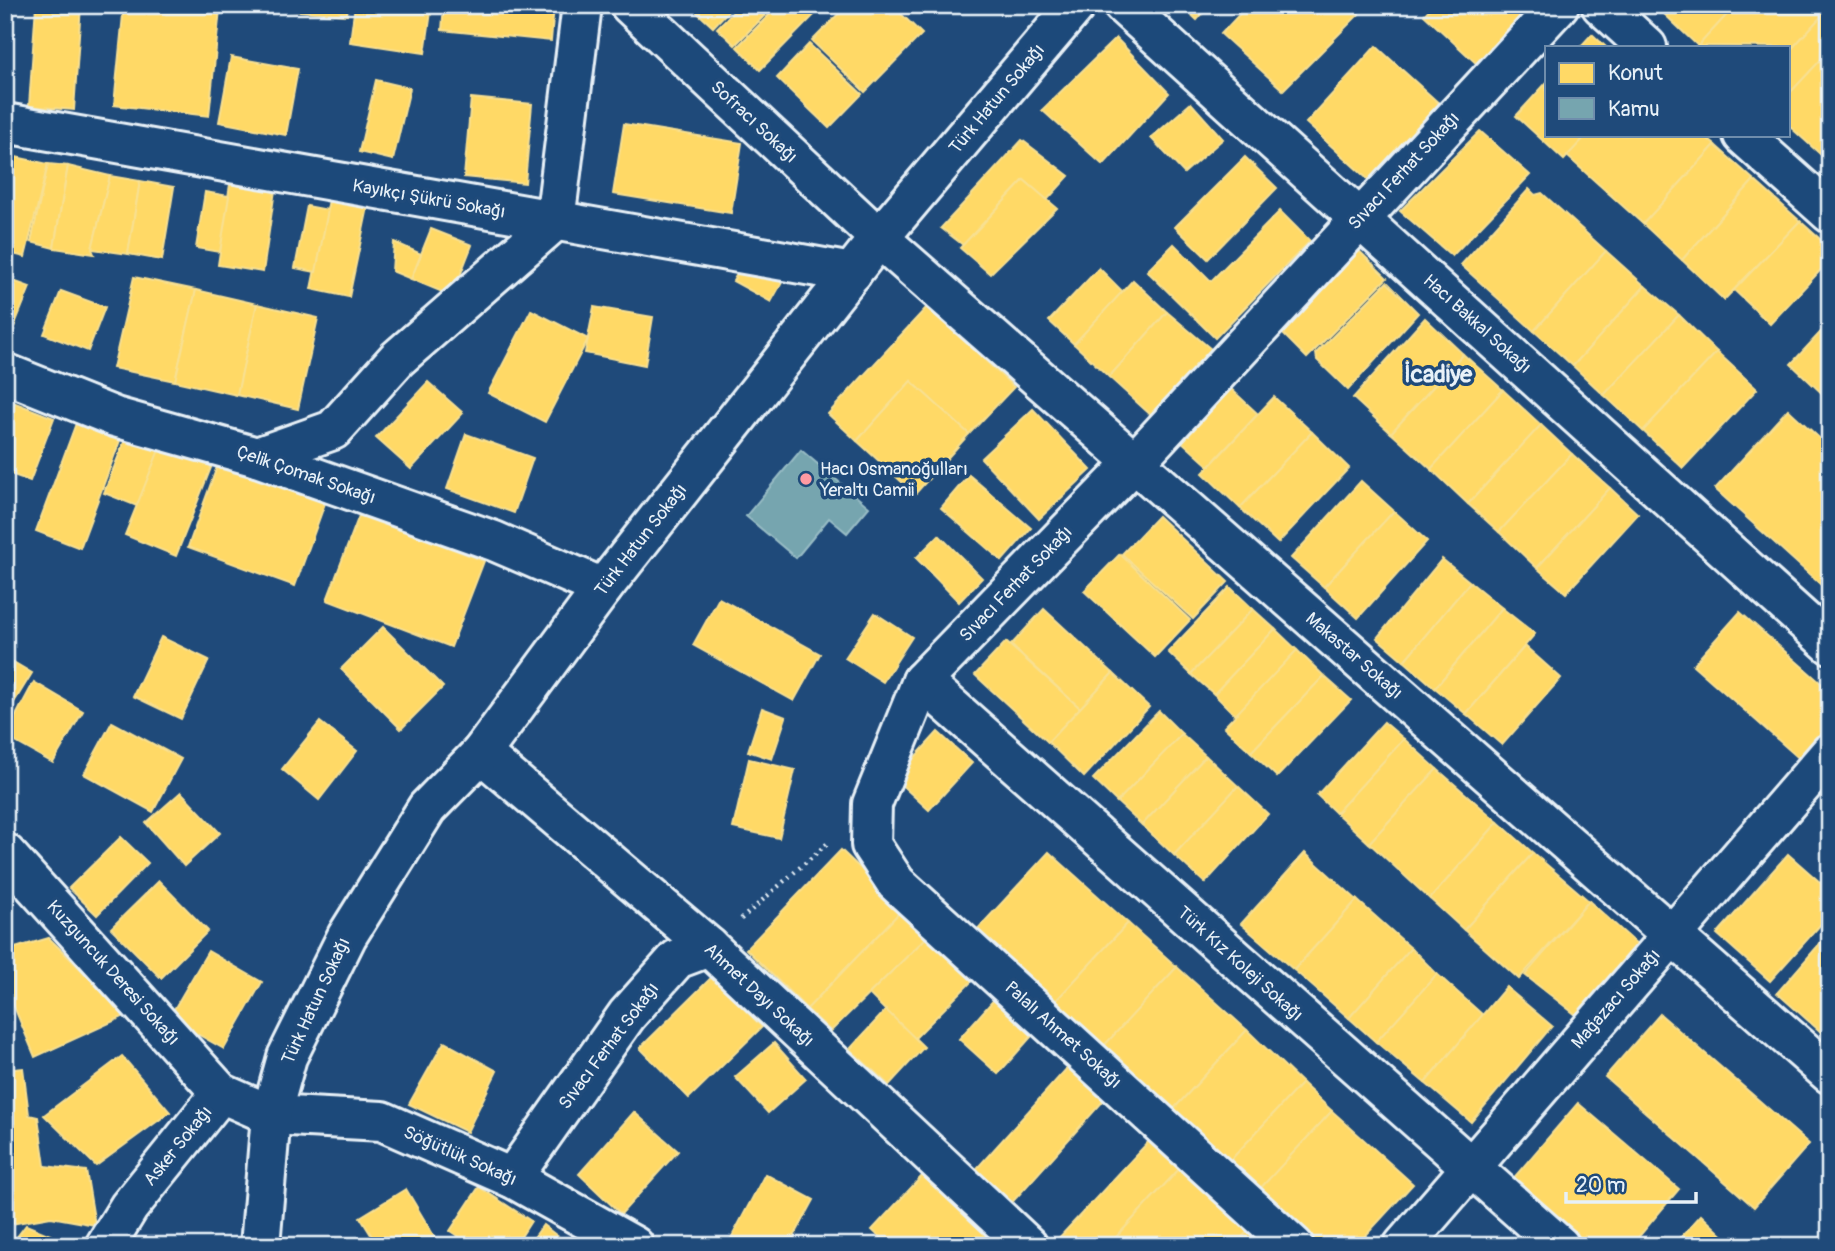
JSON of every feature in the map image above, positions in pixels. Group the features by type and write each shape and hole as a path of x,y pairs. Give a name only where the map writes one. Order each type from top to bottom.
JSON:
{"street":[{"path":"257,457 333,430 397,359 555,221 582,5"},
{"name":"Sofracı Sokağı","path":"630,5 879,238"},
{"name":"Türk Hatun Sokağı","path":"260,1246 271,1115 287,1057 346,936 427,808 481,752 603,588 879,238 1076,5"},
{"name":"Hacı Bakkal Sokağı","path":"1124,5 1830,644"},
{"name":"Sıvacı Ferhat Sokağı","path":"872,804 922,681 1134,463 1559,5"},
{"path":"1601,5 1646,46"},
{"name":"Kayıkçı Şükrü Sokağı","path":"5,123 852,273"},
{"path":"1744,136 1830,213"},
{"name":"Makastar Sokağı","path":"879,238 1830,1074"},
{"name":"Çelik Çomak Sokağı","path":"5,373 116,417 257,457 494,541 603,588"},
{"name":"Türk Kız Koleji Sokağı","path":"922,681 1560,1246"},
{"name":"Ahmet Dayı Sokağı","path":"481,752 709,947 1028,1246"},
{"name":"Mağazacı Sokağı","path":"1403,1246 1830,753"},
{"name":"Palalı Ahmet Sokağı","path":"872,804 871,845 896,883 1294,1246"},
{"name":"Kuzguncuk Deresi Sokağı","path":"5,853 221,1093"},
{"name":"Sıvacı Ferhat Sokağı","path":"512,1178 627,1015 677,959 709,947"},
{"name":"Asker Sokağı","path":"105,1246 129,1207 221,1093 271,1115"},
{"name":"Söğütlük Sokağı","path":"271,1115 382,1121 512,1178 634,1246"}],"path":[{"path":"709,947 872,804"}],"building: Konut":[{"path":"36,5 81,5 74,110 29,106"},
{"path":"124,5 220,9 209,116 114,105"},
{"path":"274,5 348,5 347,15 274,9"},
{"path":"355,5 432,5 425,53 350,42"},
{"path":"444,5 554,5 551,41 442,30"},
{"path":"689,5 734,5 713,27"},
{"path":"740,5 775,5 735,45 717,28"},
{"path":"779,5 824,5 760,70 737,47"},
{"path":"847,5 892,5 922,34 865,92 812,41"},
{"path":"1181,5 1210,5 1197,20"},
{"path":"1248,5 1350,5 1359,14 1283,90 1221,34"},
{"path":"1433,5 1532,5 1477,64 1424,15"},
{"path":"1665,5 1736,5 1698,46 1660,10"},
{"path":"1736,5 1821,5 1826,11 1790,51 1790,46 1698,46"},
{"path":"1826,11 1830,14 1830,50 1790,93 1790,51"},
{"path":"1592,34 1605,46 1581,46"},
{"path":"1116,38 1169,93 1103,165 1042,110"},
{"path":"809,44 862,94 829,128 777,78"},
{"path":"1376,46 1442,106 1372,183 1306,123"},
{"path":"1830,50 1830,163 1790,127 1790,93"},
{"path":"231,57 298,69 286,135 219,122"},
{"path":"376,80 410,88 393,160 359,152"},
{"path":"1545,84 1545,136 1586,136 1564,160 1516,116"},
{"path":"471,98 532,104 525,183 464,177"},
{"path":"1191,103 1223,139 1184,173 1151,138"},
{"path":"624,124 742,143 731,213 613,194"},
{"path":"1480,131 1530,175 1452,256 1400,211"},
{"path":"1586,136 1704,136 1715,145 1643,224 1567,156"},
{"path":"1022,140 1069,176 1047,200 1024,180 963,245 941,228"},
{"path":"1715,145 1754,180 1682,260 1643,224"},
{"path":"11,156 48,164 25,257 5,252 5,179"},
{"path":"1245,157 1277,188 1208,259 1175,227"},
{"path":"48,164 68,166 54,248 31,242"},
{"path":"68,166 110,176 92,249 94,254 54,248"},
{"path":"110,176 140,181 128,254 92,249"},
{"path":"1024,180 1057,208 990,274 960,248"},
{"path":"1754,180 1800,221 1724,300 1682,260"},
{"path":"140,181 174,187 162,260 128,254"},
{"path":"230,184 275,190 263,272 218,265"},
{"path":"1529,189 1535,195 1542,193 1606,251 1534,331 1461,265"},
{"path":"205,192 229,196 220,252 196,248"},
{"path":"329,200 368,207 349,297 311,289"},
{"path":"307,206 328,210 316,272 295,268"},
{"path":"1280,211 1310,241 1215,338 1147,271 1174,244 1211,281"},
{"path":"1800,221 1830,248 1830,260 1770,324 1734,290"},
{"path":"431,229 472,245 452,296 411,279"},
{"path":"1347,239 1387,278 1307,358 1270,321"},
{"path":"394,242 421,254 411,279 392,271"},
{"path":"1606,251 1645,286 1573,366 1534,331"},
{"path":"746,258 784,279 771,302 733,281"},
{"path":"1099,268 1123,292 1074,344 1049,321"},
{"path":"134,277 196,290 175,381 113,368"},
{"path":"5,278 30,287 13,329 5,326"},
{"path":"1133,280 1167,312 1109,377 1074,344"},
{"path":"1387,282 1418,313 1348,390 1317,360 1316,353"},
{"path":"1645,286 1679,315 1604,395 1573,366"},
{"path":"196,290 257,304 237,395 175,381"},
{"path":"61,291 105,307 88,351 44,334"},
{"path":"257,304 318,318 298,409 237,395"},
{"path":"594,307 653,317 645,365 585,353"},
{"path":"927,307 1014,387 969,434 911,381 857,441 828,414"},
{"path":"531,310 588,339 545,422 488,393"},
{"path":"1167,312 1211,349 1152,416 1109,377"},
{"path":"1679,315 1717,352 1643,431 1604,395"},
{"path":"1425,318 1463,354 1391,433 1353,398"},
{"path":"1830,322 1830,401 1791,364"},
{"path":"1717,352 1757,389 1683,468 1643,431"},
{"path":"1463,354 1503,390 1431,469 1391,433"},
{"path":"911,381 969,434 915,494 857,441"},
{"path":"428,382 463,413 411,469 376,438"},
{"path":"1229,387 1258,414 1209,466 1180,440"},
{"path":"1503,390 1541,425 1468,504 1431,469"},
{"path":"1274,397 1312,432 1240,508 1203,473"},
{"path":"5,399 54,418 30,481 5,472"},
{"path":"1033,409 1091,470 1039,519 981,458"},
{"path":"1788,409 1830,448 1830,593 1715,489"},
{"path":"78,418 122,435 80,548 36,531"},
{"path":"1541,425 1572,454 1499,532 1468,504"},
{"path":"1312,432 1349,468 1278,543 1240,508"},
{"path":"466,434 533,458 514,513 447,489"},
{"path":"126,437 159,451 137,506 104,493"},
{"path":"161,445 212,465 176,556 125,535"},
{"path":"1572,454 1610,488 1537,568 1499,532"},
{"path":"218,464 325,503 295,586 188,547"},
{"path":"969,475 1031,528 1002,561 941,508"},
{"path":"1361,481 1394,511 1324,587 1291,558"},
{"path":"1610,488 1638,514 1566,593 1537,568"},
{"path":"1394,511 1427,541 1358,618 1324,587"},
{"path":"360,513 484,561 451,647 327,600"},
{"path":"1158,516 1228,582 1193,619 1122,554"},
{"path":"939,535 982,578 959,602 916,558"},
{"path":"1120,554 1190,620 1155,657 1084,591"},
{"path":"1442,559 1470,582 1404,661 1377,638"},
{"path":"1470,582 1502,608 1435,688 1404,661"},
{"path":"1230,587 1253,609 1191,674 1168,652"},
{"path":"719,598 820,654 794,701 693,645"},
{"path":"1502,608 1535,634 1466,714 1435,688"},
{"path":"1044,609 1113,673 1080,708 1011,645"},
{"path":"1253,609 1275,629 1214,694 1191,674"},
{"path":"1740,612 1830,691 1830,728 1801,760 1693,665"},
{"path":"875,613 912,637 883,682 845,658"},
{"path":"383,627 443,687 401,729 341,669"},
{"path":"1275,629 1297,650 1236,716 1214,694"},
{"path":"161,637 209,660 181,719 133,696"},
{"path":"1006,642 1080,708 1048,742 975,675"},
{"path":"1525,646 1561,678 1502,745 1466,714"},
{"path":"1297,650 1324,676 1251,752 1224,727"},
{"path":"5,657 32,673 5,717"},
{"path":"1113,673 1149,707 1084,777 1048,742"},
{"path":"1324,676 1351,700 1277,777 1251,752"},
{"path":"34,682 83,711 53,763 5,736"},
{"path":"762,708 786,717 772,759 748,751"},
{"path":"1159,711 1182,734 1117,802 1093,779"},
{"path":"112,722 181,759 153,812 84,774"},
{"path":"320,722 357,751 319,800 282,769"},
{"path":"1384,722 1404,739 1336,813 1317,795"},
{"path":"938,732 972,763 929,810 895,779"},
{"path":"1182,734 1206,756 1142,825 1117,802"},
{"path":"1404,739 1437,769 1369,843 1336,813"},
{"path":"1206,756 1238,786 1174,855 1142,825"},
{"path":"749,759 795,770 779,838 733,828"},
{"path":"1437,769 1498,822 1430,899 1369,843"},
{"path":"1238,786 1268,814 1205,883 1174,855"},
{"path":"181,792 220,833 184,866 146,823"},
{"path":"1498,822 1533,853 1464,930 1430,899"},
{"path":"121,837 148,863 97,915 69,888"},
{"path":"841,850 903,909 807,1009 746,949"},
{"path":"1049,852 1128,923 1052,1005 974,933"},
{"path":"1305,853 1357,900 1294,970 1241,924"},
{"path":"1533,853 1589,901 1519,979 1464,930"},
{"path":"1788,854 1830,891 1830,914 1770,981 1717,934"},
{"path":"159,881 208,931 161,978 111,928"},
{"path":"1357,900 1411,948 1349,1018 1294,970"},
{"path":"1589,901 1638,945 1580,1018 1525,975"},
{"path":"903,909 930,934 831,1031 807,1009"},
{"path":"1128,923 1177,967 1101,1049 1052,1005"},
{"path":"1830,932 1830,1040 1777,993"},
{"path":"930,934 974,979 914,1039 869,994"},
{"path":"49,938 127,1015 35,1057 5,985 5,951"},
{"path":"1411,948 1437,974 1376,1042 1349,1018"},
{"path":"208,951 262,982 224,1049 169,1018"},
{"path":"1177,967 1247,1030 1170,1113 1101,1049"},
{"path":"1437,974 1483,1015 1425,1083 1376,1042"},
{"path":"712,977 762,1027 689,1098 640,1048"},
{"path":"1506,987 1552,1026 1471,1122 1425,1083"},
{"path":"998,995 1038,1029 998,1074 959,1039"},
{"path":"886,1010 924,1047 889,1085 850,1049"},
{"path":"1660,1014 1809,1144 1754,1207 1605,1077"},
{"path":"1247,1030 1302,1083 1226,1165 1170,1113"},
{"path":"444,1042 497,1071 467,1132 409,1104"},
{"path":"774,1043 806,1079 768,1113 735,1077"},
{"path":"122,1056 170,1112 96,1166 44,1115"},
{"path":"1069,1066 1105,1099 1007,1208 971,1175"},
{"path":"23,1068 29,1115 38,1117 45,1166 86,1171 95,1225 51,1217 5,1225 5,1070"},
{"path":"1302,1083 1332,1111 1257,1192 1226,1165"},
{"path":"1578,1103 1679,1189 1631,1246 1590,1246 1512,1180"},
{"path":"1332,1111 1413,1184 1356,1246 1315,1246 1257,1192"},
{"path":"634,1112 678,1151 621,1214 579,1174"},
{"path":"1152,1138 1182,1166 1108,1246 1064,1246 1057,1240"},
{"path":"1182,1166 1249,1230 1234,1246 1108,1246"},
{"path":"765,1174 814,1200 789,1246 727,1246"},
{"path":"923,1175 999,1246 889,1246 872,1230"},
{"path":"479,1187 531,1221 515,1246 473,1246 450,1231"},
{"path":"406,1189 440,1246 378,1246 360,1217"},
{"path":"1701,1215 1734,1246 1673,1246"},
{"path":"26,1225 72,1244 10,1246"},
{"path":"543,1225 570,1246 528,1246"},
{"path":"1249,1230 1266,1246 1234,1246"}],"building: Kamu":[{"name":"Hacı Osmanoğulları Yeraltı Camii","path":"801,450 869,507 847,533 829,518 796,558 746,516"}],"place":[{"name":"Hacı Osmanoğulları Yeraltı Camii","path":"806,479"}],"district":[{"name":"İcadiye","path":"1438,374"}]}
